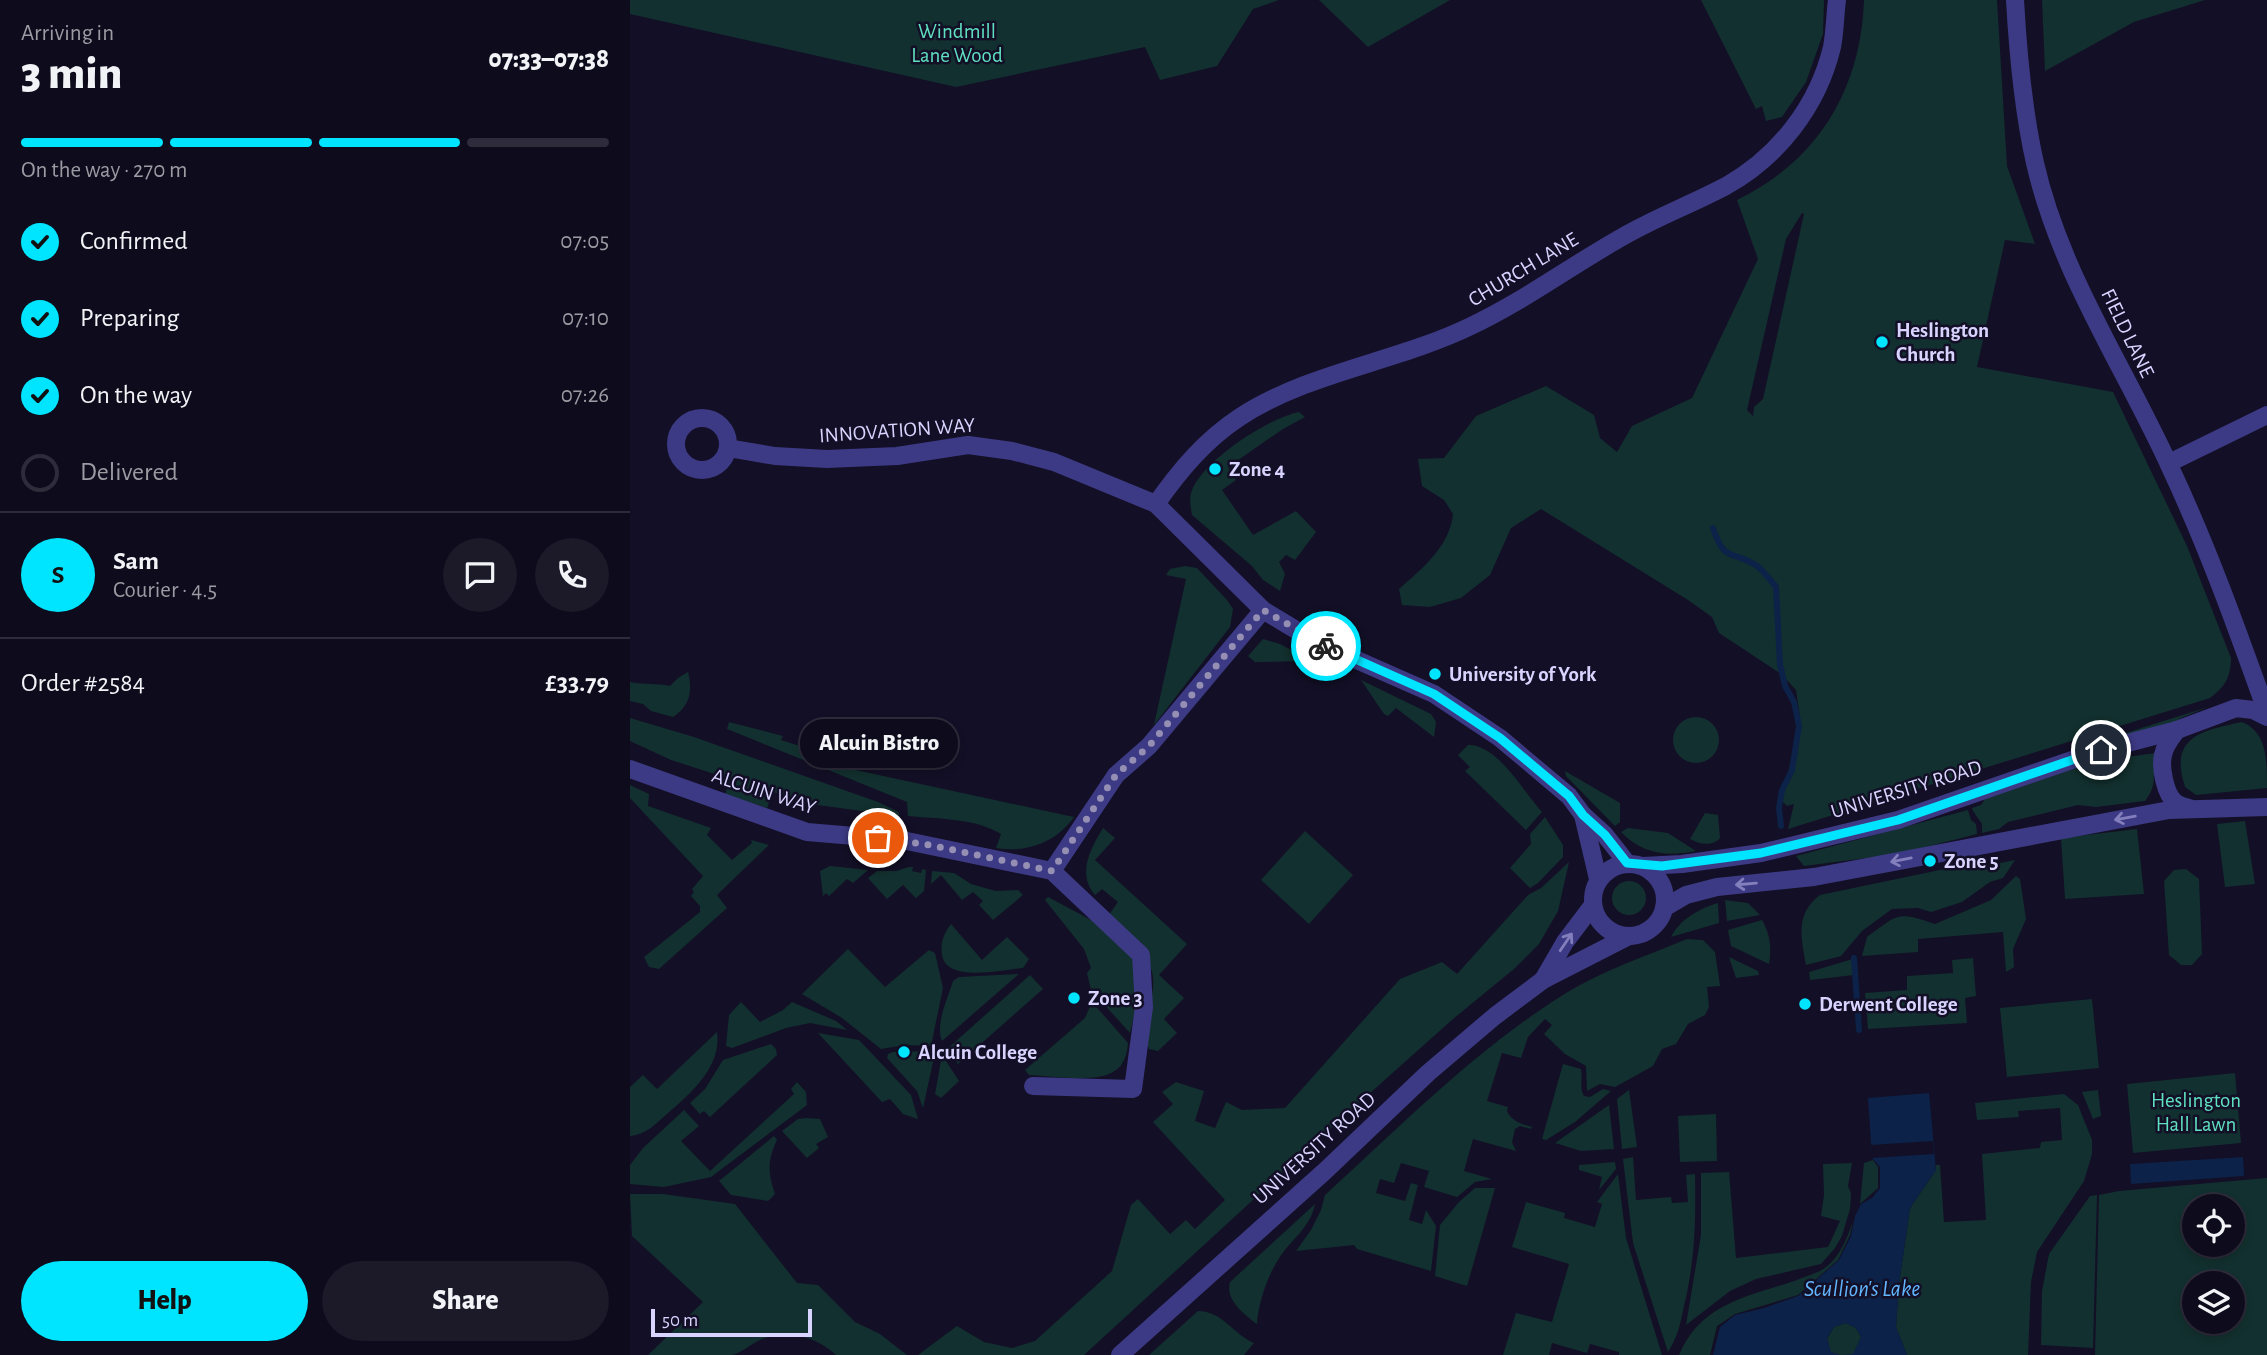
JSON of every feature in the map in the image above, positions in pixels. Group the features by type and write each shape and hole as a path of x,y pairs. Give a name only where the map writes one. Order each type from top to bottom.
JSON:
{"street":[{"name":"CHURCH LANE","path":"1156,504 1201,447 1239,417 1307,385 1471,327 1618,239 1726,186 1763,162 1808,108 1819,85 1832,47 1837,0"},
{"name":"FIELD LANE","path":"2015,0 2018,59 2035,163 2064,251 2097,327 2169,463 2209,552 2267,715"},
{"path":"2169,463 2267,415"},
{"name":"INNOVATION WAY","path":"728,448 775,456 827,459 897,456 968,444 1012,451 1054,462 1156,504 1263,610 1316,642 1434,694 1500,738 1569,796 1583,815 1635,864"},
{"path":"1033,1086 1133,1089 1144,1007 1141,955 1052,871 1116,775 1149,746 1263,610"},
{"path":"2236,708 2243,702 2252,672"},
{"path":"2236,708 2247,708 2267,715"},
{"name":"UNIVERSITY ROAD","path":"1635,864 1682,864 1761,853 1898,820 2101,750 2177,730 2236,708"},
{"path":"2177,730 2162,755 2162,769 2170,796 2177,803 2192,809"},
{"name":"ALCUIN WAY","path":"630,769 807,832 902,840 1052,871"},
{"path":"1664,908 1686,895 1717,887 1814,877 2169,810 2265,808"},
{"name":"INNOVATION WAY","path":"1583,815 1598,879"},
{"path":"1635,864 1657,876 1664,891 1661,917 1649,930 1629,936 1612,932 1599,921 1593,905 1592,896 1598,879 1611,868 1635,864"},
{"name":"UNIVERSITY ROAD","path":"1543,980 1565,942 1593,905"},
{"name":"UNIVERSITY ROAD","path":"1120,1355 1495,1016 1543,980 1629,936"}],"green space":[{"name":"Windmill Lane Wood","path":"630,0 1279,0 1253,9 1217,66 1160,80 1145,47 956,87 630,14"},
{"path":"1319,0 1450,0 1368,47"},
{"path":"1701,0 1824,0 1823,34 1806,82 1782,117 1766,121 1762,106 1756,109"},
{"path":"1864,0 1997,0 2007,166 2035,244 2005,240 1977,367 2113,392 2187,546 2231,658 2231,665 2226,681 2210,698 1788,829 1794,804 1787,806 1782,801 1800,717 1796,690 1781,674 1719,633 1712,617 1541,509 1511,528 1490,575 1461,598 1430,607 1402,605 1399,589 1441,547 1451,526 1453,514 1444,500 1422,486 1418,459 1444,458 1476,416 1546,386 1594,415 1600,438 1617,452 1632,426 1692,398 1758,259 1737,200 1766,184 1791,165 1830,119 1844,92 1861,33","holes":["1802,213 1804,214 1763,399 1754,407 1753,416 1747,410 1786,239"]},
{"path":"2042,0 2205,0 2134,22 2045,71"},
{"path":"1299,412 1305,417 1228,467 1236,480 1222,490 1253,535 1296,511 1316,532 1295,560 1286,555 1279,562 1285,574 1280,591 1263,580 1252,566 1192,515 1190,496 1197,481 1221,455 1270,423"},
{"path":"1185,566 1197,568 1227,600 1233,609 1230,627 1154,725 1186,579 1166,575 1170,569"},
{"path":"1263,639 1280,644 1313,661 1255,662 1248,656"},
{"path":"688,672 689,698 673,717 630,701 630,682 670,686"},
{"path":"1361,680 1431,714 1436,722 1434,737 1396,708 1388,716 1384,714"},
{"path":"2208,707 2181,718 2157,733 2075,749"},
{"path":"1696,717 1712,724 1719,740 1712,756 1696,763 1680,756 1673,740 1680,724"},
{"path":"630,718 694,737 878,802 899,812 899,816 810,804 773,792 767,808 725,795 730,779 671,760 630,741"},
{"path":"729,722 783,736 781,740 800,746 837,766 1074,817 1058,834 1040,844 1018,849 996,848 1001,834 991,829 956,820 908,816 907,802 727,729"},
{"path":"2242,722 2256,732 2261,740 2266,757 2267,788 2196,795 2185,787 2181,757 2192,739 2201,733"},
{"path":"1468,745 1490,752 1500,761 1542,812 1526,830 1465,771 1470,767 1458,755"},
{"path":"2156,753 2152,789 2145,801 2096,807 2078,805 2008,822 1999,829 1982,833 1982,824 1972,808 1981,805 1985,799 2096,761"},
{"path":"1565,771 1620,803 1620,822 1615,826 1566,776"},
{"path":"630,785 649,794 648,806 711,828 707,835 732,860 752,843 751,840 769,845 717,895 727,908 659,969 649,967 644,957 700,912 700,906 691,896 694,892 692,889 703,876 630,798"},
{"path":"1968,810 1971,820 1976,824 1977,834 1898,854 1804,866 1796,856"},
{"path":"1705,813 1718,815 1720,838 1709,844 1690,839"},
{"path":"1545,817 1563,845 1563,857 1530,888 1510,868 1531,844 1530,834"},
{"path":"2245,821 2255,884 2225,887 2217,824"},
{"path":"1103,828 1115,838 1095,860 1187,944 1159,975 1184,998 1164,1019 1177,1033 1158,1051 1149,1049 1146,1039 1153,983 1148,962 1108,916 1118,902 1102,889 1095,895 1087,879 1087,862"},
{"path":"1628,828 1668,833 1696,851 1675,854 1646,849 1621,832"},
{"path":"2137,829 2144,894 2065,899 2061,838"},
{"path":"1305,831 1353,875 1309,924 1261,880"},
{"path":"2015,860 2003,878 1990,882 1962,902 1931,912 1918,908 1892,909 1862,931 1841,956 1806,965 1802,936 1803,918 1812,902 1820,895 1978,862 1981,867"},
{"path":"1569,862 1558,911 1539,944 1514,969 1453,1019 1350,1111 1084,1355 918,1355 957,1326 984,1342 1012,1348 1035,1341 1112,1271 1131,1205 1138,1199 1170,1234 1186,1220 1195,1229 1225,1200 1153,1122 1173,1104 1162,1092 1176,1082 1204,1091 1195,1121 1215,1128 1226,1102 1242,1110 1285,1108 1400,979 1442,962 1457,974 1528,895 1541,888"},
{"path":"830,866 868,870 853,883 847,879 829,896 826,893 823,896 820,871"},
{"path":"913,867 912,871 921,873 922,869 926,870 924,891 916,898 903,885 887,899 868,878 877,871 896,871"},
{"path":"2186,869 2199,879 2202,954 2192,965 2181,965 2169,955 2164,881 2174,870"},
{"path":"932,871 954,873 971,884 996,891 1018,890 1023,895 993,920 979,905 983,901 973,892 962,900 941,875 931,884"},
{"path":"2016,876 2020,879 2026,919 2013,949 2014,967 2006,972 2003,932 1918,939 1918,952 1862,956 1867,937 1892,919 1905,916 1935,924 1991,900"},
{"path":"1629,881 1641,886 1646,898 1641,910 1629,915 1617,910 1612,898 1617,886"},
{"path":"1048,897 1093,921 1132,957 1137,972 1135,1012 1130,1033 1091,990 1087,973 1091,968 1084,949 1045,900"},
{"path":"1725,900 1748,903 1760,915 1727,921"},
{"path":"1718,903 1719,923 1671,937 1679,925 1691,916"},
{"path":"1762,920 1770,941 1769,964 1731,946 1728,930"},
{"path":"951,924 982,960 1007,937 1029,959 1023,968 976,973 954,969 946,964 942,955 943,938"},
{"path":"1687,939 1703,940 1715,952 1720,986 1707,987 1709,1007 1705,1015 1688,1024 1676,1044 1662,1049 1653,1066 1615,1087 1600,1084 1587,1091 1586,1066 1565,1054 1544,1034 1552,1025 1545,1019 1528,1037 1521,1058 1502,1053 1487,1101 1508,1107 1507,1111 1511,1117 1532,1127 1531,1129 1520,1126 1515,1129 1512,1142 1516,1151 1473,1139 1464,1171 1492,1179 1475,1182 1457,1197 1424,1187 1429,1171 1401,1163 1394,1183 1380,1179 1376,1193 1405,1201 1411,1183 1418,1185 1409,1220 1422,1224 1426,1210 1436,1226 1431,1271 1357,1249 1354,1245 1296,1251 1311,1230 1325,1195 1501,1038 1566,993 1595,977"},
{"path":"848,949 885,987 929,950 935,953 943,988 931,1046 906,1045 881,1049 842,1018 802,994"},
{"path":"1729,957 1758,971 1759,975 1736,978"},
{"path":"1973,958 1976,996 1965,998 1967,1023 1868,1029 1865,993 1907,990 1907,976 1953,973 1952,960"},
{"path":"1853,959 1854,975 1810,980 1809,972"},
{"path":"1019,974 942,1041 941,1019 953,981 959,977"},
{"path":"1030,975 1043,989 958,1064 946,1050"},
{"path":"2092,999 2099,1068 2007,1077 2000,1008"},
{"path":"741,1002 760,1022 792,1002 836,1021 847,1030 810,1023 786,1028 732,1048 726,1046 729,1015"},
{"path":"1092,1002 1128,1043 1126,1056 1120,1067 1096,1077 1029,1075 1025,1070 1085,1018"},
{"path":"717,1032 715,1057 695,1088 650,1128 630,1136 630,1087 643,1075 657,1089"},
{"path":"818,1033 859,1040 911,1095 918,1119 903,1114 890,1099 882,1102"},
{"path":"771,1044 777,1055 710,1117 704,1111 700,1114 690,1103 705,1089 723,1060"},
{"path":"893,1052 935,1053 923,1108 917,1091 887,1058 888,1054"},
{"path":"942,1055 959,1081 941,1098 935,1094"},
{"path":"1563,1064 1581,1069 1584,1096 1590,1097 1603,1089 1611,1091 1575,1122 1546,1140 1542,1139"},
{"name":"Heslington Hall Lawn","path":"2235,1073 2241,1143 2133,1153 2127,1084"},
{"path":"797,1082 806,1092 807,1105 711,1177 664,1187 630,1184 630,1165 643,1148 684,1110 699,1126 681,1141 710,1171 794,1094 791,1089"},
{"path":"1629,1090 1637,1147 1622,1149 1617,1099"},
{"path":"2098,1090 2101,1116 2093,1119 2082,1092"},
{"path":"2064,1094 2078,1105 2092,1140 2092,1154 2084,1181 2037,1252 2031,1282 2028,1355 1907,1355 1896,1327 1910,1208 1936,1170 1936,1165 1940,1165 1944,1222 1986,1220 1982,1154 2040,1148 2041,1142 2062,1140 2060,1108 2018,1111 2019,1117 1977,1120 1975,1103"},
{"path":"1609,1105 1614,1149 1581,1151 1555,1143"},
{"path":"1716,1114 1717,1161 1680,1162 1678,1116"},
{"path":"798,1119 820,1119 828,1137 816,1144 819,1148 807,1158 782,1131"},
{"path":"774,1136 777,1140 771,1154 770,1167 775,1194 768,1201 731,1195 719,1181"},
{"path":"1633,1157 1636,1200 1671,1197 1672,1203 1688,1202 1686,1175 1695,1174 1693,1257 1680,1325 1668,1352 1633,1243 1623,1159"},
{"path":"1873,1160 1878,1167 1878,1188 1860,1204 1864,1163"},
{"path":"1615,1162 1616,1169 1599,1190 1602,1177 1579,1170 1579,1165"},
{"path":"1852,1163 1848,1186 1851,1193 1850,1209 1842,1236 1821,1264 1756,1279 1730,1291 1686,1325 1701,1235 1701,1173 1729,1172 1736,1258 1828,1247 1840,1221 1821,1216 1824,1195 1823,1164"},
{"path":"1618,1174 1626,1238 1662,1355 1619,1355 1619,1352 1590,1344 1587,1353 1552,1343 1549,1355 1503,1355 1516,1313 1552,1322 1569,1264 1512,1247 1526,1202 1565,1213 1564,1218 1595,1227 1602,1204 1597,1202"},
{"path":"2267,1178 2267,1355 2095,1355 2099,1195"},
{"path":"1475,1188 1495,1188 1467,1286 1435,1276 1440,1225"},
{"path":"630,1194 663,1194 735,1204 797,1283 818,1285 855,1322 880,1334 907,1355 836,1355 819,1343 790,1334 770,1336 731,1355 648,1355 703,1302 632,1236"},
{"path":"2097,1195 2093,1348 2041,1345 2042,1291 2049,1254 2090,1196"},
{"path":"1315,1204 1309,1220 1270,1274 1261,1299 1257,1324 1233,1301 1230,1282"},
{"path":"1853,1221 1850,1235 1838,1260 1798,1295 1735,1314 1717,1326 1710,1355 1679,1355 1700,1323 1714,1312 1744,1297 1797,1280 1826,1267 1839,1252"},
{"path":"1198,1311 1221,1319 1254,1343 1244,1355 1149,1355"},
{"path":"1846,1323 1856,1328 1861,1337 1853,1355 1831,1352 1827,1339 1834,1327"}],"water":[{"name":"Scullion's Lake","path":"1929,1093 1936,1170 1910,1208 1899,1284 1896,1327 1907,1355 1841,1355 1853,1354 1861,1337 1856,1328 1846,1323 1834,1327 1827,1338 1831,1352 1840,1355 1713,1355 1720,1327 1735,1315 1798,1296 1839,1260 1851,1236 1855,1216 1861,1204 1872,1198 1880,1188 1880,1167 1872,1158 1868,1098"},
{"path":"2243,1157 2244,1176 2131,1184 2130,1164"}],"pier":[{"path":"1933,1141 1934,1154 1872,1158 1871,1145"}],"waterway":[{"path":"1713,528 1725,551 1757,566 1776,587 1780,665 1785,686 1794,702 1799,726 1792,770 1782,790 1779,808 1781,826"},
{"path":"1854,958 1859,1030"}],"way so far":[{"path":"878,838 930,845 1052,871 1116,775 1149,746 1263,610 1326,646"}],"place":[{"name":"Heslington Church","path":"1882,342"},
{"name":"Zone 4","path":"1215,469"},
{"name":"University of York","path":"1435,674"},
{"name":"Alcuin Bistro","path":"878,838"},
{"name":"Zone 5","path":"1930,861"},
{"name":"Zone 3","path":"1074,998"},
{"name":"Derwent College","path":"1805,1004"},
{"name":"Alcuin College","path":"904,1052"}],"route":[{"path":"1326,646 1434,694 1500,738 1569,796 1627,863 1643,866 1682,864 1761,853 1898,820 2101,750"}]}
